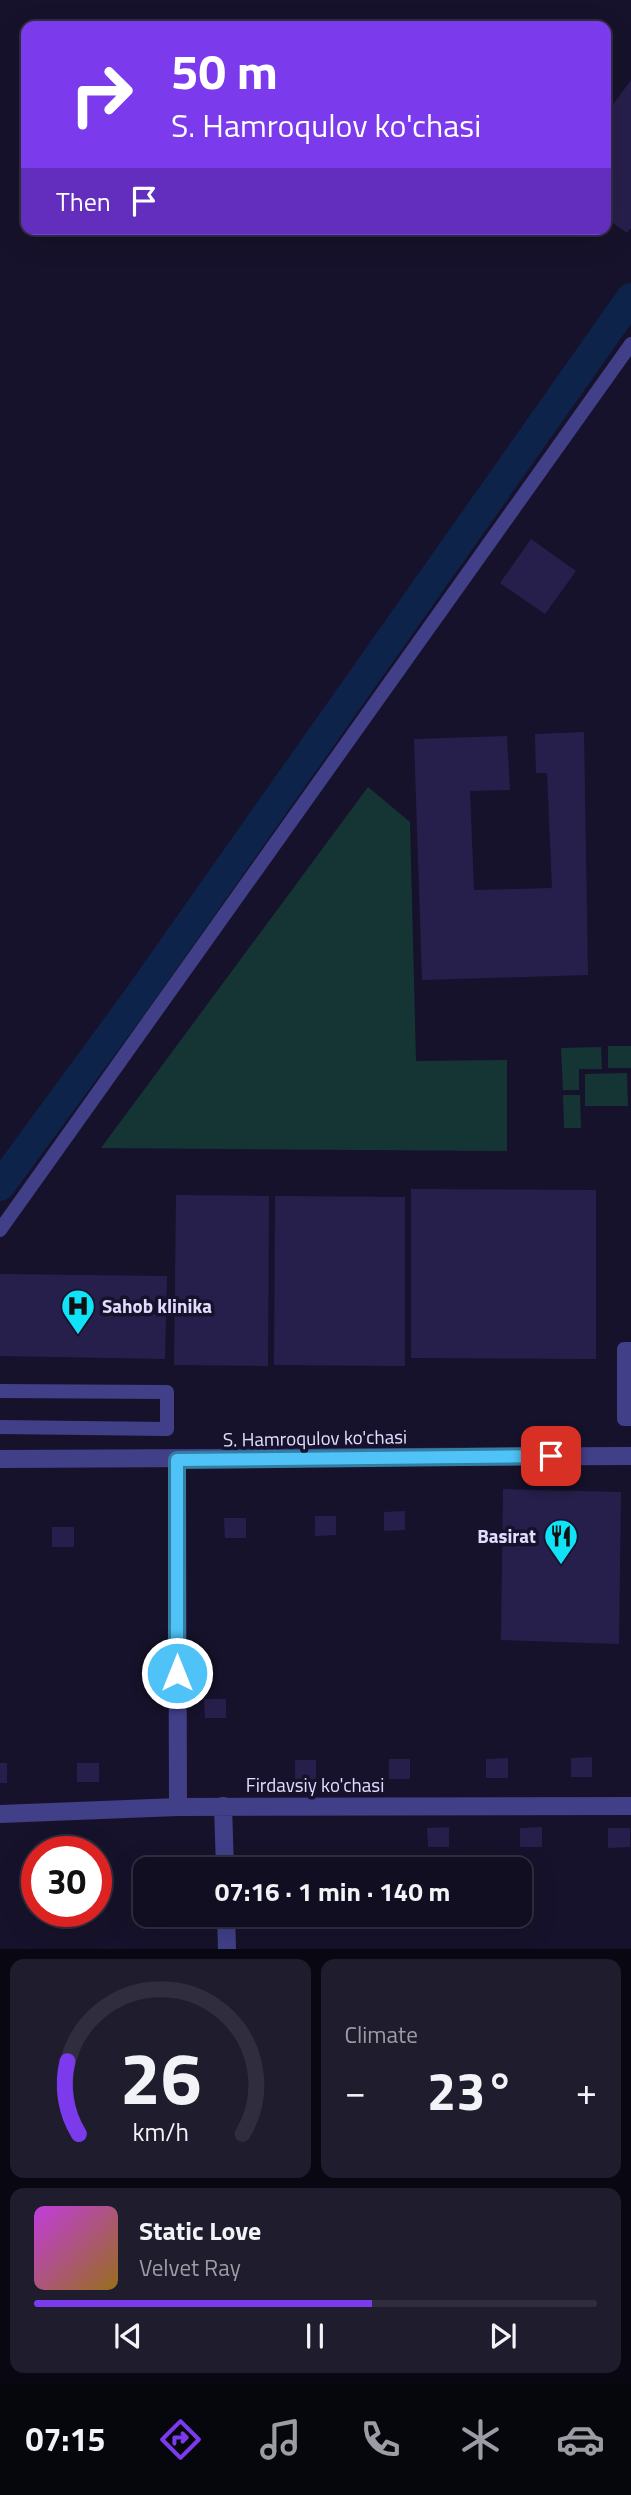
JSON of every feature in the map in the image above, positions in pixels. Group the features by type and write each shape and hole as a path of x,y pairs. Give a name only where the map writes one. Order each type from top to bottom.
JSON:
{"street":[{"name":"S. Hamroqulov ko'chasi","path":"0,1459 631,1456"},
{"path":"177,1460 177,1807"},
{"name":"Firdavsiy ko'chasi","path":"0,1814 177,1807 631,1805"},
{"path":"223,1807 225,1857"},
{"path":"226,1927 227,1949"}],"lane":[{"path":"0,1230 631,344"},
{"path":"631,1349 624,1349 624,1419 631,1419"},
{"path":"0,1391 167,1392 167,1429 0,1427"}],"green space":[{"path":"368,787 410,822 416,1061 507,1060 507,1151 101,1148"},
{"path":"608,1046 631,1046 631,1068 608,1068"},
{"path":"601,1047 602,1069 579,1069 579,1090 563,1090 561,1048"},
{"path":"627,1073 628,1106 585,1106 585,1074"},
{"path":"563,1095 580,1095 581,1128 564,1128"}],"building":[{"path":"631,80 631,228 627,233 611,222 611,107"},
{"path":"531,539 576,571 545,614 500,583"},
{"path":"584,732 588,975 422,980 414,739 507,736 510,790 470,791 474,890 552,888 547,773 536,773 535,734"},
{"path":"411,1189 596,1190 596,1359 411,1358"},
{"path":"176,1195 269,1196 268,1366 174,1365"},
{"path":"275,1196 405,1197 405,1366 274,1365"},
{"path":"0,1274 167,1276 165,1359 0,1356"},
{"name":"Basirat","path":"503,1489 621,1492 619,1644 501,1640"},
{"path":"405,1511 405,1530 384,1531 384,1512"},
{"path":"315,1516 336,1516 336,1535 315,1536"},
{"path":"224,1518 246,1518 246,1538 225,1538"},
{"path":"52,1527 74,1527 74,1547 52,1547"},
{"path":"204,1699 226,1699 226,1718 205,1718"},
{"path":"592,1757 592,1777 571,1777 571,1758"},
{"path":"508,1758 508,1778 486,1778 486,1759"},
{"path":"389,1759 410,1759 410,1779 389,1779"},
{"path":"295,1760 316,1760 316,1780 295,1780"},
{"path":"0,1763 7,1763 7,1783 0,1783"},
{"path":"77,1763 99,1763 99,1782 77,1782"},
{"path":"449,1827 449,1847 428,1847 427,1828"},
{"path":"542,1827 542,1847 520,1847 520,1828"},
{"path":"608,1828 630,1828 630,1847 608,1848"}],"waterway":[{"path":"0,1186 137,999 631,298"}],"place":[{"name":"Sahob klinika","path":"78,1336"},
{"name":"Basirat","path":"561,1566"}],"route":[{"path":"177,1673 177,1460 551,1456"}]}
